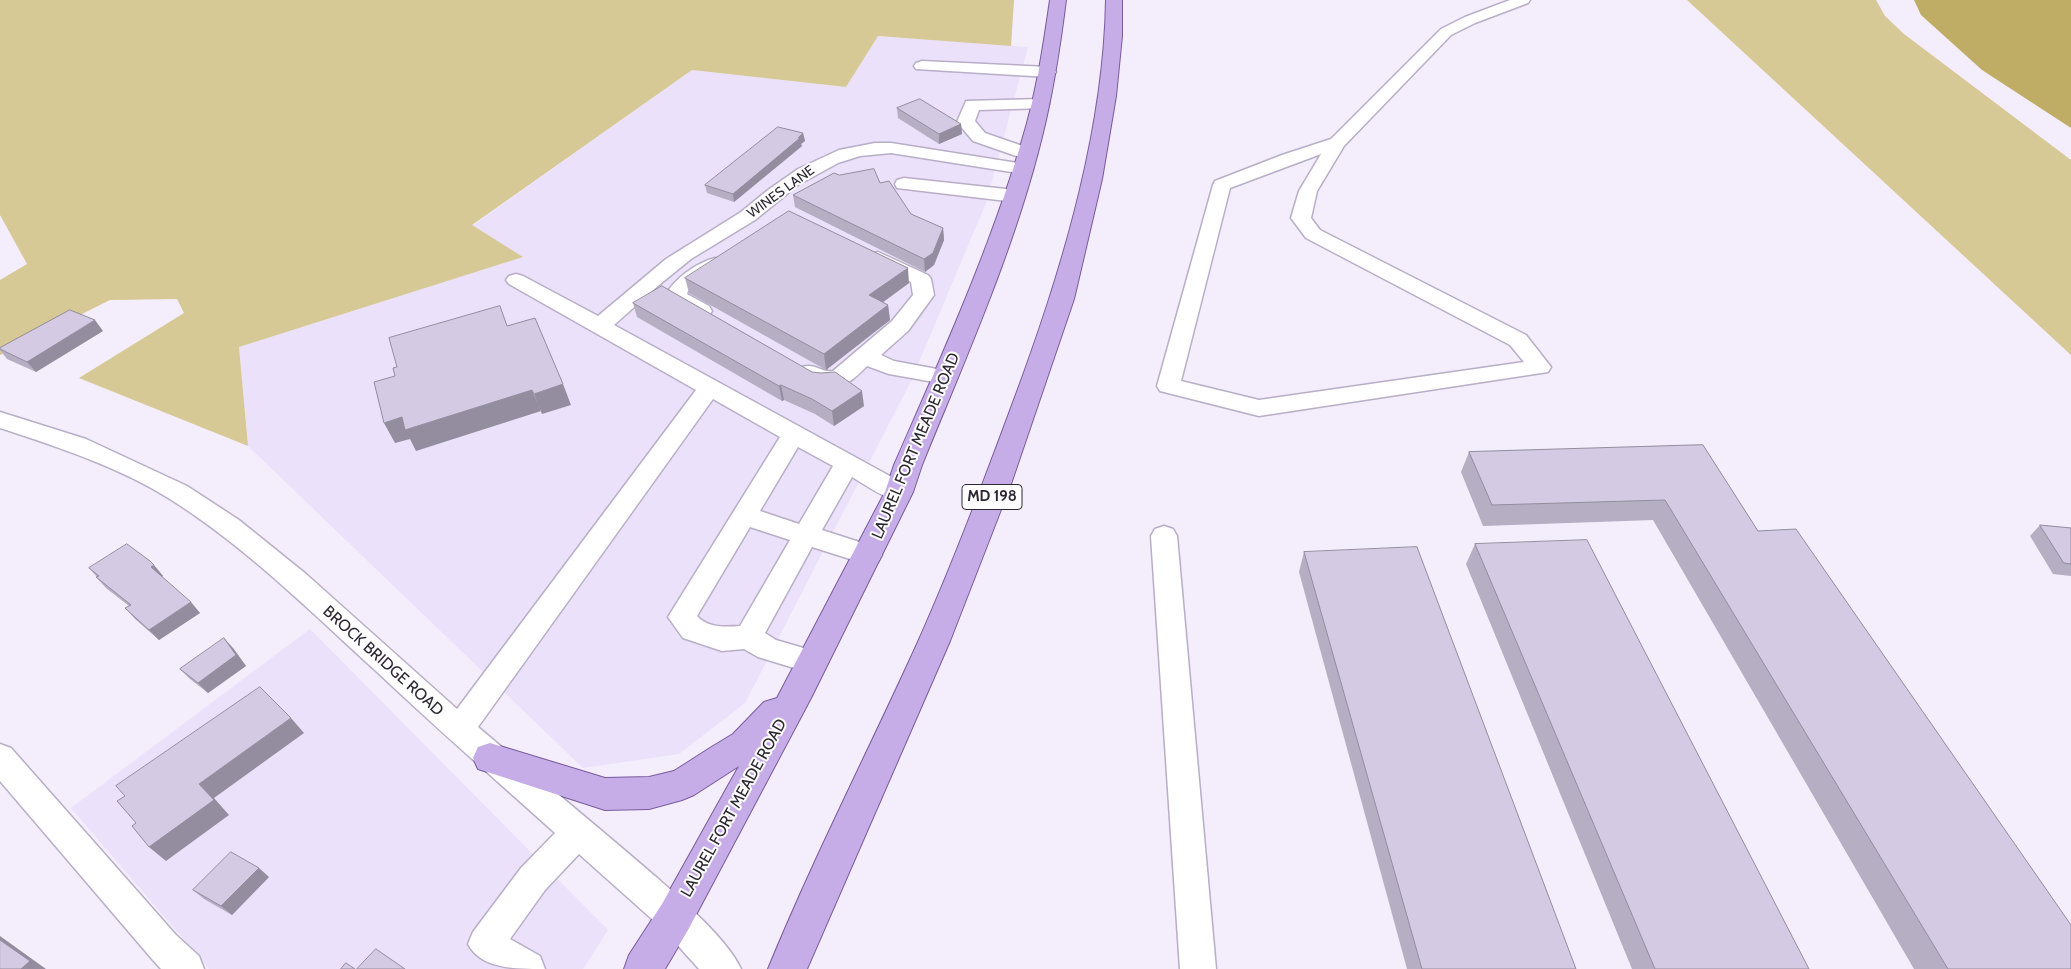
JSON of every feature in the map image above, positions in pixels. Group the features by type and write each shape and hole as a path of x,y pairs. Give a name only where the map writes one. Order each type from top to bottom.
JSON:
{"main road":[{"name":"LAUREL FORT MEADE ROAD","path":"643,969 674,917 807,675 900,492 908,465 983,286 1026,162 1048,72 1058,0"},
{"name":"MD 198","path":"787,969 934,642 997,484 1062,299 1092,179 1110,70 1114,36 1114,0"},
{"path":"490,758 605,794 649,793 682,784 745,744 807,675"}],"street":[{"path":"1337,143 1288,159 1222,185 1168,386 1259,408 1540,367 1518,340 1313,234 1301,218 1308,191 1337,143 1446,32 1470,20 1523,0"},
{"path":"922,66 1048,72"},
{"path":"1026,162 979,137 966,122 972,105 1041,104"},
{"name":"WINES LANE","path":"600,326 684,255 733,226 752,213 778,190 828,160 855,151 872,148 891,148 1026,162"},
{"path":"904,184 1015,196"},
{"path":"791,361 824,380 840,377 900,326 924,295 921,279 858,249"},
{"path":"716,319 675,296 680,287 729,254"},
{"path":"516,280 900,492"},
{"path":"865,357 889,367 945,377"},
{"path":"460,730 710,387"},
{"name":"BROCK BRIDGE ROAD","path":"0,420 77,445 134,470 186,497 230,527 296,581 490,758 579,831 674,917 723,969"},
{"path":"794,434 682,617 693,630 722,638 748,637 807,675"},
{"path":"748,637 847,463"},
{"path":"744,516 869,555"},
{"path":"1164,536 1198,969"},
{"path":"0,758 164,947 186,969"},
{"path":"527,969 485,944 533,878 579,831"}],"shaded area":[{"path":"0,0 1014,0 1011,46 878,36 846,87 692,70 472,225 523,257 239,347 248,446 79,378 184,313 177,299 110,300 0,355 0,280 27,264 0,215"},
{"path":"1687,0 1876,0 1885,16 1904,34 2071,160 2071,355"},
{"path":"1914,0 2071,0 2071,128 1982,70 1921,15"},
{"path":"878,36 1028,47 986,203 911,381 745,703 679,754 583,768 248,446 239,347 523,257 472,226 692,70 846,87"},
{"path":"310,629 608,930 583,969 209,969 71,808"}],"building":[{"path":"920,99 961,124 939,134 897,108"},
{"path":"778,127 803,133 798,138 800,138 733,194 705,185"},
{"path":"874,169 880,183 889,181 911,214 943,228 933,253 924,259 793,195 834,173 839,175"},
{"path":"789,211 908,268 869,295 888,305 824,354 685,278"},
{"path":"662,286 812,372 835,372 862,391 832,411 812,399 781,385 779,386 633,303"},
{"path":"500,306 507,326 535,318 563,384 534,394 532,390 405,430 402,417 384,423 374,382 395,376 393,368 397,367 389,338"},
{"path":"70,310 95,320 27,362 0,349 0,348"},
{"path":"1703,445 1758,531 1796,529 2071,925 2071,969 1948,969 1665,500 1492,505 1469,452"},
{"path":"2040,525 2071,528 2071,564 2064,563"},
{"path":"1587,540 1809,969 1655,969 1475,544"},
{"path":"127,544 150,561 154,565 151,567 191,602 149,630 125,608 131,605 96,577 99,576 89,568"},
{"path":"1417,547 1576,969 1422,969 1304,552"},
{"path":"224,638 236,655 198,683 180,669"},
{"path":"260,687 291,718 199,784 214,800 149,847 132,826 136,823 117,801 125,796 116,786"},
{"path":"231,852 259,868 221,906 193,890"},
{"path":"0,940 30,961 21,969 0,969"},
{"path":"376,949 405,969 357,969"},
{"path":"346,963 355,969 341,969"}]}
